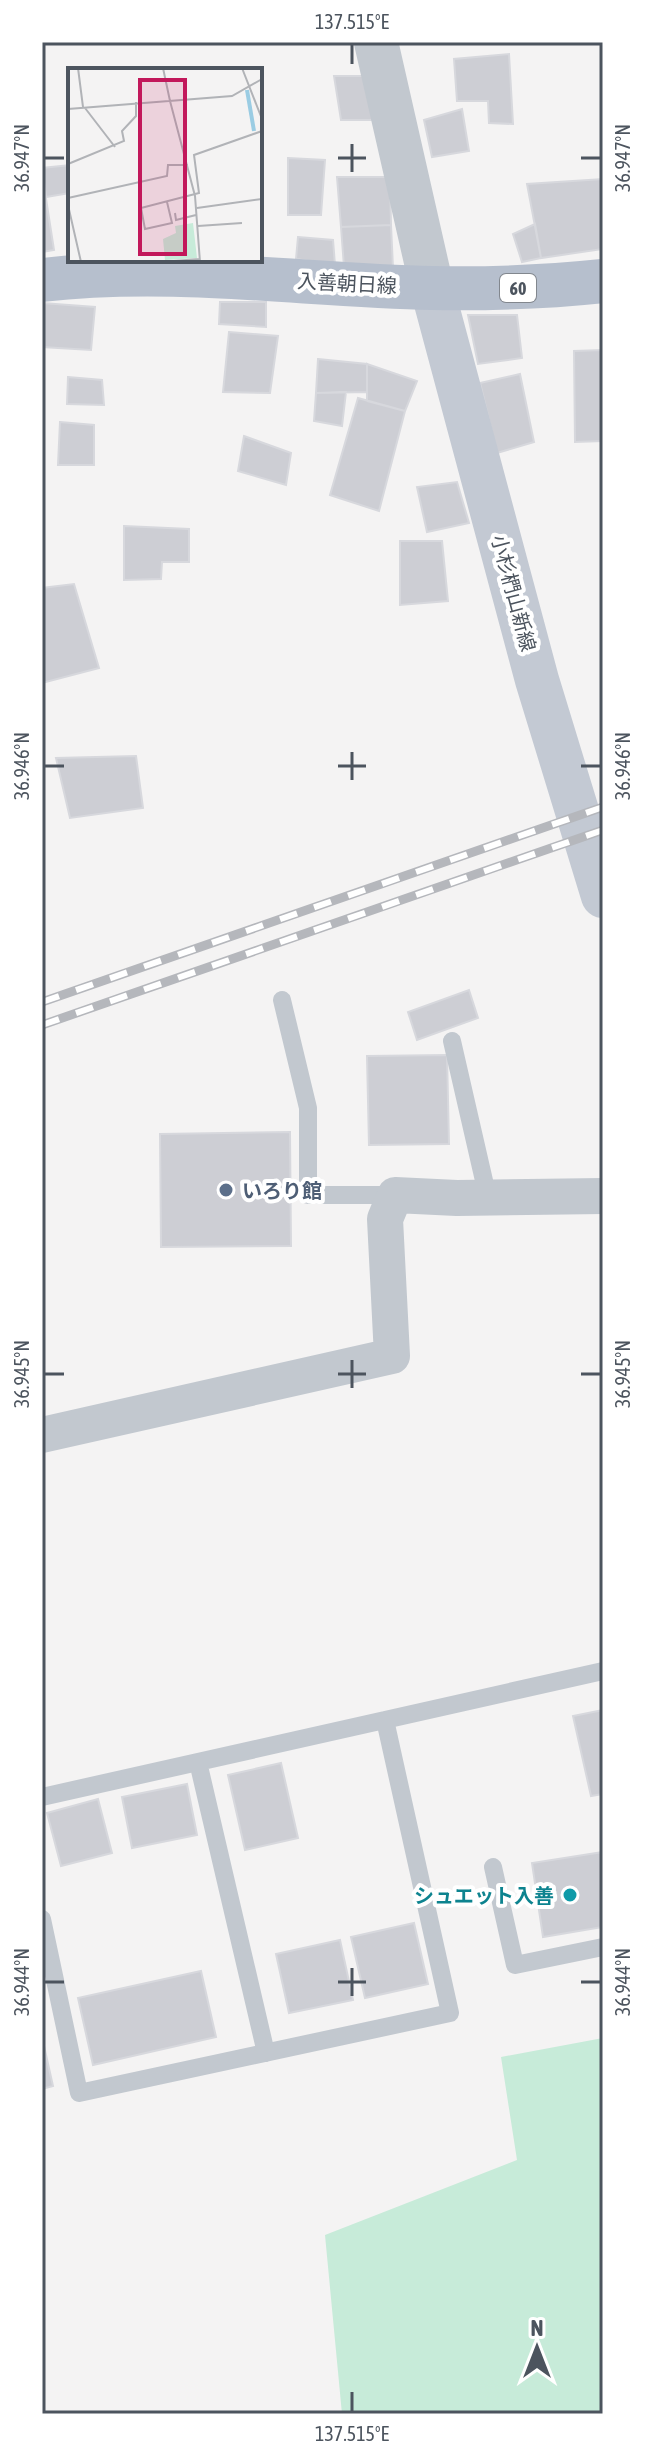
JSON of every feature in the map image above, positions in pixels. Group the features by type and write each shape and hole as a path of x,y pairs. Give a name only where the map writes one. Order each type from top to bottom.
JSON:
{"main road":[{"name":"入善朝日線","path":"42,280 84,275 240,276 432,288 537,288 603,281"},
{"name":"小杉椚山新線","path":"432,288 537,680 603,896"}],"street":[{"path":"376,42 432,288"},
{"path":"42,1435 392,1356 385,1219 395,1195 488,1198 603,1196"}],"lane":[{"path":"282,1000 308,1108 308,1195 395,1195"},
{"path":"452,1041 488,1198"},
{"path":"42,1797 603,1671"},
{"path":"42,1919 79,2093 450,2013 385,1720"},
{"path":"198,1762 266,2053"},
{"path":"493,1867 515,1965 603,1947"}],"green space":[{"path":"603,2038 603,2414 342,2414 325,2235 517,2160 501,2057"}],"building":[{"path":"509,54 513,124 489,123 488,101 457,101 454,59"},
{"path":"334,76 371,76 373,120 341,120"},
{"path":"462,109 469,151 432,157 424,120"},
{"path":"288,158 325,160 321,215 288,215"},
{"path":"68,165 68,193 46,197 42,168"},
{"path":"42,173 54,250 42,252"},
{"path":"337,177 390,177 391,225 341,227"},
{"path":"603,179 603,249 541,258 527,184"},
{"path":"535,224 541,258 522,262 513,234"},
{"path":"391,225 393,268 344,267 341,227"},
{"path":"298,237 333,240 335,265 296,259"},
{"path":"220,302 266,302 266,327 219,324"},
{"path":"42,303 95,307 91,350 42,347"},
{"path":"468,315 517,315 522,358 478,364"},
{"path":"229,332 278,336 270,393 223,392"},
{"path":"603,350 603,441 575,442 574,351"},
{"path":"318,359 367,364 367,392 316,393"},
{"path":"367,364 417,381 405,411 367,401"},
{"path":"520,374 534,442 497,453 480,383"},
{"path":"68,377 102,380 104,405 67,404"},
{"path":"346,392 342,426 314,421 316,393"},
{"path":"358,398 405,411 379,511 330,495"},
{"path":"60,422 94,425 94,465 58,465"},
{"path":"244,436 291,453 286,485 238,471"},
{"path":"457,482 469,523 427,532 417,487"},
{"path":"124,526 189,529 189,562 162,562 161,579 124,580"},
{"path":"400,541 442,541 448,601 400,605"},
{"path":"74,584 99,668 42,683 42,588"},
{"path":"136,756 143,808 70,818 56,758"},
{"path":"469,990 478,1018 417,1040 408,1012"},
{"path":"447,1055 449,1144 369,1145 367,1056"},
{"name":"いろり館","path":"290,1132 291,1246 161,1247 160,1134"},
{"path":"603,1710 603,1794 591,1796 573,1716"},
{"path":"281,1763 298,1838 245,1850 228,1775"},
{"path":"187,1784 197,1835 132,1848 122,1797"},
{"path":"98,1799 112,1853 61,1866 47,1813"},
{"name":"シュエット入善","path":"603,1852 603,1927 543,1937 532,1863"},
{"path":"414,1923 428,1984 365,1998 351,1937"},
{"path":"340,1940 353,2000 289,2013 276,1954"},
{"path":"201,1971 216,2037 93,2065 78,1998"},
{"path":"42,2037 53,2086 42,2089"}],"railway":[{"path":"42,1002 603,807"},
{"path":"42,1025 603,830"}],"place":[{"name":"いろり館","path":"226,1190"},
{"name":"シュエット入善","path":"570,1895"}]}
